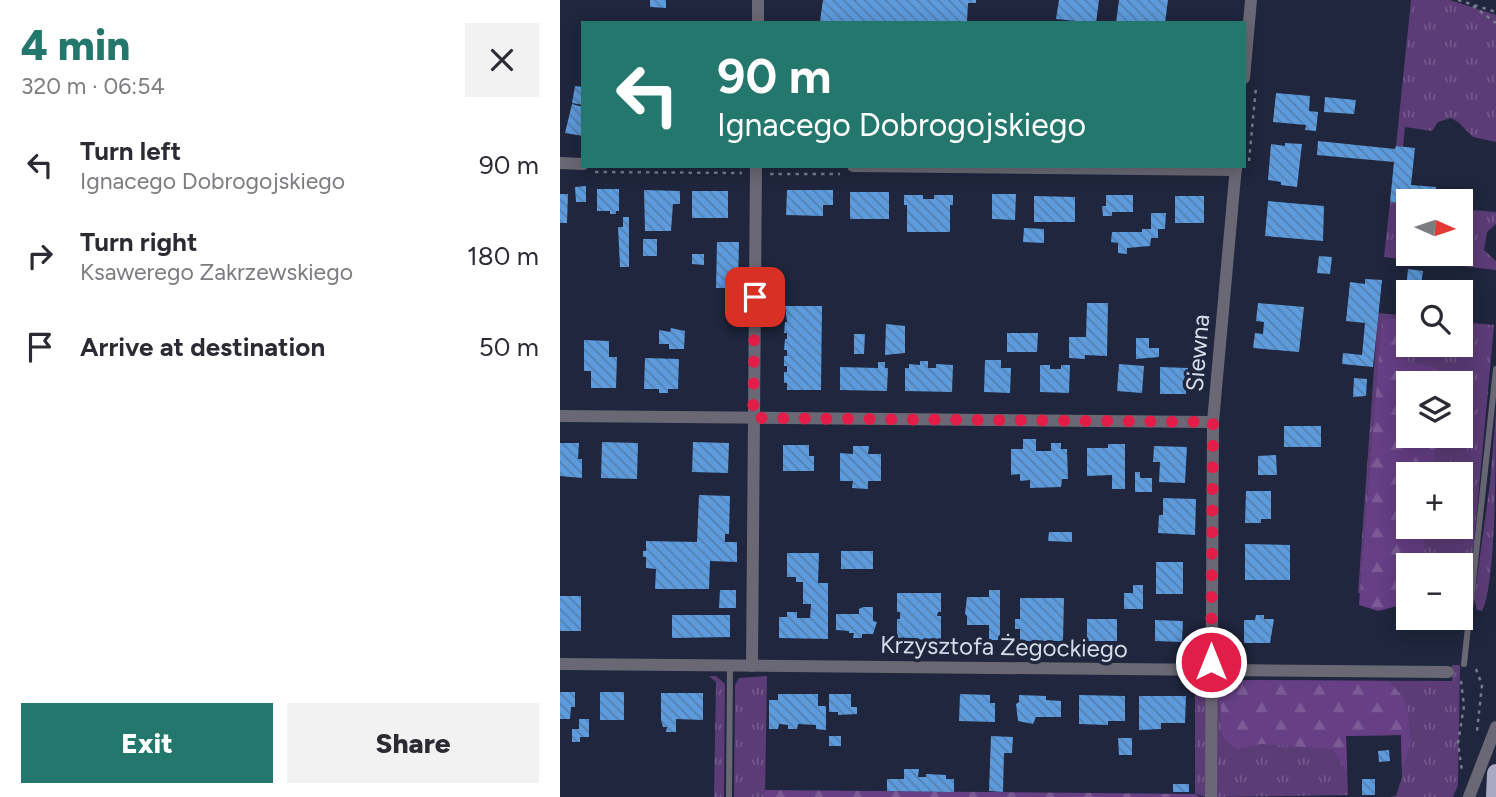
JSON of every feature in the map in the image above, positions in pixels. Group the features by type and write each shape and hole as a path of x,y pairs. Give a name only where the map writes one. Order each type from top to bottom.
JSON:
{"main road":[{"path":"1495,797 1496,774"}],"street":[{"path":"758,0 758,21"},
{"path":"1246,56 1251,0"},
{"path":"560,163 581,164"},
{"path":"752,666 756,168"},
{"name":"Siewna","path":"1210,797 1213,422 1236,168"},
{"path":"560,416 1213,422"},
{"name":"Krzysztofa Żegockiego","path":"560,664 1448,672"},
{"path":"1469,797 1496,727"}],"lane":[{"path":"1464,664 1496,369"},
{"path":"729,797 730,666"}],"path":[{"path":"1458,0 1496,12"},
{"path":"1470,4 1496,23"},
{"path":"1467,768 1463,777 1458,743 1464,706 1461,691 1464,664 1476,669 1482,685 1476,740"}],"green space":[{"path":"1411,0 1450,0 1496,15 1496,142 1473,137 1451,118 1438,122 1432,131 1405,127 1403,147 1396,146"},
{"path":"1390,202 1396,203 1396,258 1384,257"},
{"path":"1474,210 1496,212 1496,224 1487,232 1484,250 1496,261 1496,270 1462,266 1474,266"},
{"path":"1378,313 1396,315 1396,357 1473,357 1473,323 1494,325 1472,553 1396,553 1396,596 1358,593"},
{"path":"1382,319 1396,319 1396,357 1405,357 1405,360 1444,371 1396,371 1396,448 1435,448 1434,462 1396,462 1396,539 1425,539 1423,553 1396,553 1396,606 1378,611 1359,605"},
{"path":"1496,412 1493,548 1487,597 1482,611 1477,610 1474,599 1490,483"},
{"path":"1452,665 1460,665 1458,785 1453,797 1390,797 1396,796 1402,777 1401,735 1346,736 1348,795 1215,797 1215,692 1222,680 1452,681"},
{"path":"709,676 716,676 725,684 724,797 714,797 716,682"},
{"path":"767,676 765,797 734,797 735,685 739,678"},
{"path":"1195,680 1199,680 1206,691 1206,797 1195,794"},
{"path":"1222,680 1388,681 1402,696 1407,710 1410,736 1408,754 1402,768 1401,735 1346,736 1347,773 1333,749 1261,744 1237,749 1222,731 1221,708 1215,692"},
{"path":"765,790 1195,794 1200,797 765,797"}],"building":[{"path":"650,0 666,0 666,8 650,7"},
{"path":"823,0 976,0 976,3 968,3 967,21 820,21"},
{"path":"1059,0 1099,0 1096,21 1056,19"},
{"path":"1119,0 1168,0 1165,21 1116,21"},
{"path":"575,86 581,87 581,105 572,103"},
{"path":"1276,93 1310,96 1309,111 1318,112 1316,131 1305,130 1306,125 1273,122"},
{"path":"1325,97 1356,100 1354,114 1324,112"},
{"path":"572,104 581,106 581,136 565,133"},
{"path":"1318,141 1395,149 1396,146 1415,148 1411,185 1436,189 1396,189 1396,203 1390,202 1394,162 1317,155"},
{"path":"1285,143 1302,144 1297,187 1268,180 1271,144 1285,146"},
{"path":"586,186 586,202 576,202 575,187"},
{"path":"597,189 619,189 619,211 616,211 616,214 597,211"},
{"path":"644,190 680,191 680,204 673,204 671,231 645,231"},
{"path":"787,190 833,190 833,205 823,205 823,216 786,215"},
{"path":"692,191 728,191 728,218 692,218"},
{"path":"850,192 889,192 889,219 850,219"},
{"path":"560,194 568,194 567,223 560,223"},
{"path":"992,194 1016,194 1015,220 992,219"},
{"path":"904,195 923,195 923,199 934,199 934,195 953,195 953,205 950,205 950,232 907,232 907,205 904,205"},
{"path":"1106,195 1133,195 1133,212 1112,212 1112,216 1103,216 1102,206 1106,206"},
{"path":"1034,196 1075,197 1075,222 1034,222"},
{"path":"1175,196 1204,196 1204,223 1175,223"},
{"path":"1268,201 1324,206 1323,241 1265,236"},
{"path":"1151,213 1166,213 1165,229 1158,229 1158,238 1151,238 1150,246 1127,248 1127,254 1118,253 1118,243 1111,242 1112,232 1142,232 1142,229 1151,229"},
{"path":"623,217 629,217 629,267 620,267 618,227 623,227"},
{"path":"1024,228 1044,229 1044,243 1023,242"},
{"path":"643,239 657,239 657,256 643,256"},
{"path":"717,242 739,242 738,288 716,288"},
{"path":"692,254 704,254 704,265 692,264"},
{"path":"1319,256 1332,257 1330,274 1317,273"},
{"path":"1408,269 1423,271 1422,280 1407,280"},
{"path":"1365,279 1382,280 1373,367 1342,364 1343,353 1362,355 1365,323 1346,321 1350,282 1365,284"},
{"path":"1087,303 1108,303 1107,356 1085,355 1085,359 1069,358 1069,337 1086,337"},
{"path":"1258,303 1304,307 1299,352 1253,348 1255,333 1263,334 1264,322 1256,321"},
{"path":"785,306 822,306 821,390 787,390 787,383 784,383 784,372 787,372 787,366 784,366 784,356 787,356 787,350 784,350 787,339 787,333 784,333 787,322"},
{"path":"886,324 905,326 905,353 885,355"},
{"path":"671,328 685,331 684,349 669,349 669,344 659,344 659,330 670,332"},
{"path":"1007,333 1038,333 1037,352 1007,352"},
{"path":"854,334 865,334 864,354 854,354"},
{"path":"1136,338 1149,338 1149,348 1159,348 1159,357 1136,359"},
{"path":"584,340 609,341 609,357 617,357 616,388 591,388 591,371 584,371"},
{"path":"645,358 679,359 678,389 659,393 659,389 644,389"},
{"path":"985,360 1001,360 1001,368 1011,368 1010,393 984,392"},
{"path":"920,361 928,361 928,368 936,368 936,364 953,365 952,392 905,391 905,368 909,368 909,364 920,365"},
{"path":"878,362 885,362 885,368 888,368 887,391 840,390 840,367 878,368"},
{"path":"1119,364 1144,366 1142,393 1117,391"},
{"path":"1040,365 1061,369 1061,365 1070,365 1069,393 1040,392"},
{"path":"1160,367 1188,368 1186,394 1160,394"},
{"path":"1354,378 1367,379 1366,396 1353,397"},
{"path":"1284,426 1321,426 1321,447 1284,447"},
{"path":"1023,439 1036,439 1036,451 1051,451 1051,443 1061,443 1061,449 1067,449 1068,479 1062,479 1061,487 1030,488 1030,480 1020,481 1020,474 1011,475 1011,449 1023,449"},
{"path":"602,442 638,443 637,479 601,478"},
{"path":"693,442 729,443 728,473 692,472"},
{"path":"560,443 579,443 578,459 582,459 582,478 560,476"},
{"path":"1108,444 1125,444 1125,489 1112,489 1112,475 1087,476 1087,448 1108,448"},
{"path":"783,445 809,445 809,456 814,456 814,471 783,471"},
{"path":"853,446 869,446 868,454 881,454 881,481 868,481 868,489 852,488 853,481 840,481 840,453 853,454"},
{"path":"1154,446 1187,447 1185,483 1159,482 1160,462 1153,462"},
{"path":"1276,455 1277,475 1258,475 1258,456"},
{"path":"1135,472 1140,472 1140,478 1152,478 1152,492 1135,492"},
{"path":"1246,491 1271,491 1271,519 1261,519 1261,523 1245,523"},
{"path":"699,495 730,496 729,534 725,534 725,542 737,542 737,562 710,561 709,589 655,589 656,569 646,568 646,557 643,557 646,541 697,542"},
{"path":"1163,498 1196,499 1195,535 1158,533 1159,515 1163,515"},
{"path":"1049,532 1072,532 1072,542 1048,541"},
{"path":"1245,544 1290,545 1290,580 1245,580"},
{"path":"841,551 873,551 873,569 841,569"},
{"path":"787,553 819,553 818,583 828,583 828,639 779,638 779,617 787,617 787,612 797,612 797,618 810,618 811,604 803,604 803,582 796,582 796,577 787,577"},
{"path":"1156,562 1183,562 1183,594 1156,594"},
{"path":"1133,585 1143,585 1143,609 1124,609 1124,593 1133,593"},
{"path":"720,590 736,590 736,608 719,608"},
{"path":"989,590 1000,590 1000,640 989,640 989,625 967,625 967,597 989,597"},
{"path":"897,593 941,593 941,612 938,612 937,616 941,616 941,640 897,639 897,619 900,619 900,612 897,612"},
{"path":"560,596 581,596 581,631 560,631"},
{"path":"1020,598 1064,598 1063,641 1020,641 1020,629 1015,629 1015,619 1020,619"},
{"path":"873,607 873,621 877,622 873,634 862,634 862,638 853,638 854,633 836,630 836,614 859,614 859,609"},
{"path":"672,615 730,615 730,637 672,638"},
{"path":"1256,615 1264,615 1264,619 1274,619 1270,643 1244,643 1244,620 1255,620"},
{"path":"1087,619 1117,619 1117,641 1087,641"},
{"path":"1155,620 1183,621 1182,642 1155,641"},
{"path":"560,692 575,692 575,707 571,707 570,719 560,719"},
{"path":"600,692 624,692 624,720 600,720"},
{"path":"661,693 703,693 703,720 676,719 676,732 666,732 667,727 663,727 661,720"},
{"path":"778,694 818,694 818,706 826,706 826,730 816,729 816,725 798,724 797,729 788,729 788,725 779,724 778,729 769,729 769,700 778,700"},
{"path":"829,694 851,694 851,707 857,707 857,714 838,715 838,712 829,712"},
{"path":"960,694 990,695 990,703 995,703 995,722 959,721"},
{"path":"1019,695 1046,696 1046,700 1061,701 1061,717 1036,717 1033,724 1018,721 1016,704 1019,702"},
{"path":"1079,695 1125,696 1125,721 1108,721 1108,725 1079,724"},
{"path":"1139,696 1186,696 1185,723 1161,723 1161,729 1139,730"},
{"path":"579,719 589,719 589,737 580,737 580,742 572,742 572,729 579,729"},
{"path":"829,736 841,736 841,746 829,746"},
{"path":"991,736 1013,737 1012,753 1004,753 1003,792 989,791"},
{"path":"1118,738 1132,738 1132,755 1119,755"},
{"path":"1389,750 1390,761 1379,762 1378,751"},
{"path":"904,769 919,769 918,777 926,777 926,774 946,775 946,779 954,779 954,792 887,791 887,779 904,779"},
{"path":"1362,779 1375,779 1375,795 1362,795"},
{"path":"1173,784 1189,784 1189,792 1173,792"}],"route":[{"path":"755,297 753,418 1213,422 1211,662"}]}
